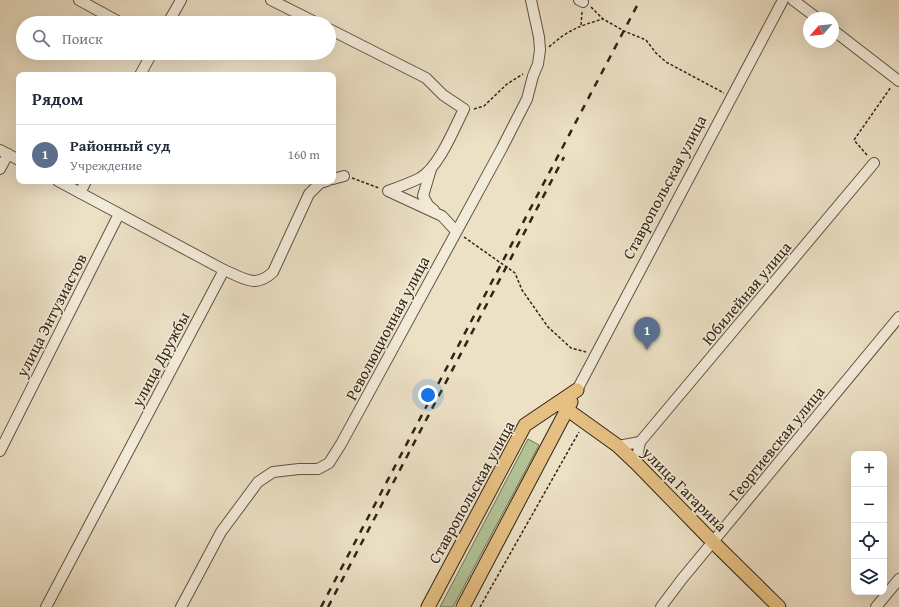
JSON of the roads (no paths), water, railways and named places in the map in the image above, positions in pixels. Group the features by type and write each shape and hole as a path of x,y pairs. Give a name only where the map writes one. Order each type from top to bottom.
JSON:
{"main road":[{"name":"Ставропольская улица","path":"463,607 563,406 577,390"},
{"name":"улица Гагарина","path":"563,406 618,446 779,607"},
{"name":"Ставропольская улица","path":"428,607 525,425 563,406"}],"street":[{"path":"79,0 108,16"},
{"path":"172,16 181,0"},
{"path":"271,0 303,16"},
{"name":"Революционная улица","path":"181,607 221,532 258,482 274,472 299,469 318,469 329,463 341,444 502,148 527,99 538,64 540,50 539,37 531,0"},
{"name":"Ставропольская улица","path":"577,390 730,97 783,0"},
{"path":"793,0 809,12"},
{"path":"336,33 426,78 443,95 464,109 443,151 432,167 421,177 388,191 442,216"},
{"path":"839,35 898,80"},
{"path":"142,72 148,60"},
{"path":"0,169 4,152 16,158"},
{"name":"Юбилейная улица","path":"636,463 640,442 874,163"},
{"path":"432,167 423,196 428,205 442,216 456,231"},
{"path":"336,178 344,176"},
{"path":"64,184 224,270 252,282 265,280 273,272 309,194 319,184"},
{"path":"80,193 84,184"},
{"name":"улица Энтузиастов","path":"0,451 119,214"},
{"name":"улица Дружбы","path":"46,607 224,270"},
{"name":"Георгиевская улица","path":"661,607 682,579 899,316"},
{"path":"618,446 640,442"},
{"path":"876,607 899,579"}],"railway":[{"path":"321,607 640,0"},
{"path":"328,607 564,157"}],"place":[{"name":"Районный суд","path":"647,350"}]}
